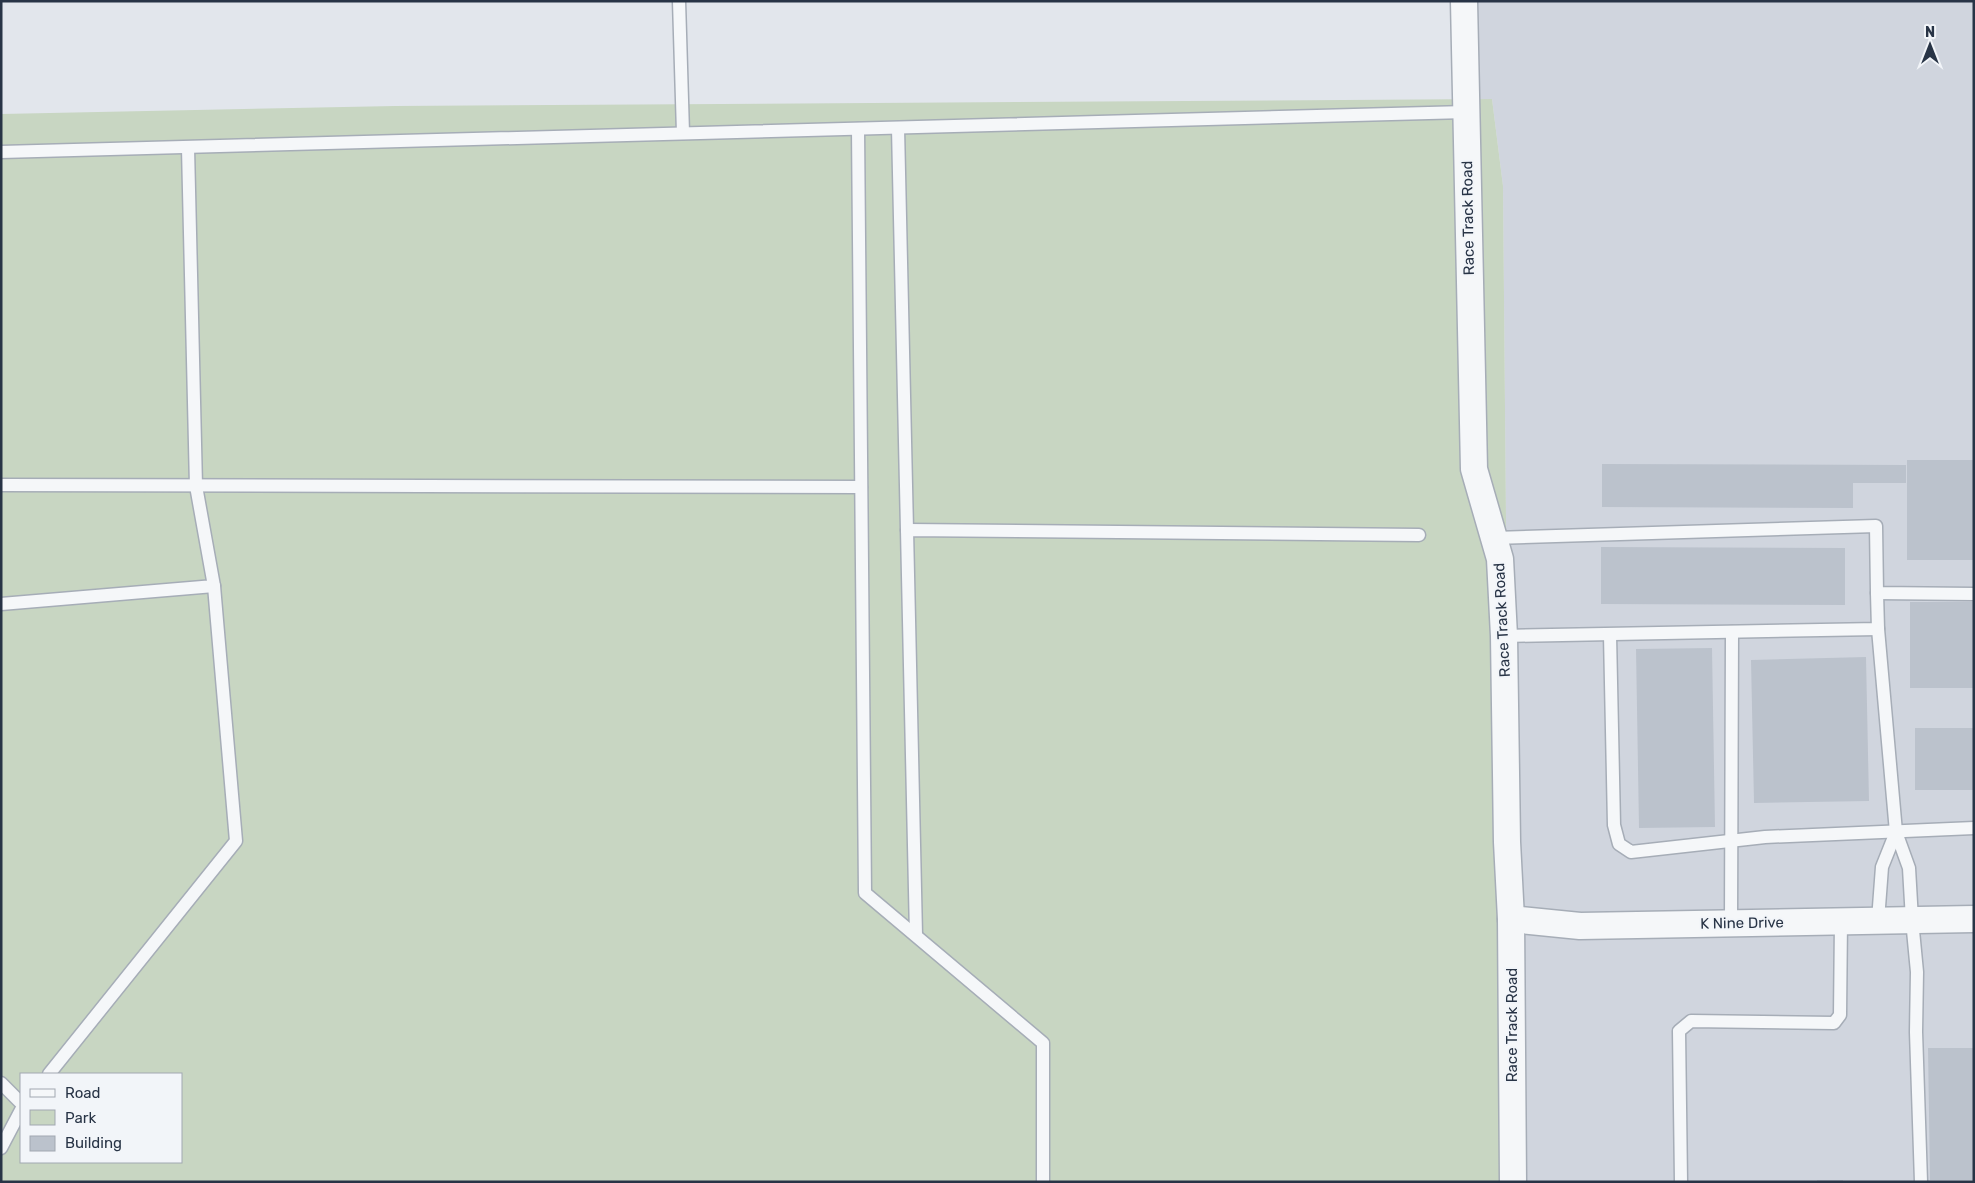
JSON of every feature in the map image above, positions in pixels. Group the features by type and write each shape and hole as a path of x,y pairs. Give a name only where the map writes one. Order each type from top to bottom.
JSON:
{"street":[{"name":"Race Track Road","path":"1464,1 1474,469 1500,559 1504,636 1507,842 1511,919 1513,1182"},
{"name":"K Nine Drive","path":"1511,919 1580,926 1974,919"}],"lane":[{"path":"679,1 684,133"},
{"path":"1,152 1466,112"},
{"path":"898,128 916,936"},
{"path":"858,129 866,893 1043,1043 1043,1182"},
{"path":"50,1073 236,841 214,586 196,486 188,148"},
{"path":"1,486 861,487"},
{"path":"1494,538 1876,526 1878,629 1896,832 1909,868 1917,972 1916,1032 1920,1182"},
{"path":"907,530 1418,535"},
{"path":"1,604 214,586"},
{"path":"1877,593 1974,594"},
{"path":"1504,636 1878,629"},
{"path":"1731,923 1732,632"},
{"path":"1610,635 1614,825 1619,844 1630,852 1765,837 1974,828"},
{"path":"1878,920 1882,867 1896,832"},
{"path":"1680,1182 1679,1031 1691,1021 1834,1023 1840,1015 1841,921"},
{"path":"1,1083 20,1102"},
{"path":"1,1148 20,1112"}],"shaded area":[{"path":"1460,1 1974,1 1974,1182 1512,1182 1503,186 1492,99 1461,99"}],"green space":[{"path":"1492,99 1503,186 1512,1182 1,1182 1,114 395,106"}],"building":[{"path":"1907,460 1974,460 1974,560 1907,560"},
{"path":"1602,464 1906,465 1906,483 1853,483 1853,508 1602,507"},
{"path":"1601,547 1845,548 1845,605 1601,604"},
{"path":"1910,602 1974,602 1974,688 1910,688"},
{"path":"1712,648 1715,827 1639,828 1636,649"},
{"path":"1866,657 1869,801 1754,803 1751,660"},
{"path":"1915,728 1974,728 1974,790 1915,790"},
{"path":"1928,1048 1974,1048 1974,1180 1930,1180"},
{"path":"1817,1180 1843,1180 1843,1182 1817,1182"}]}
